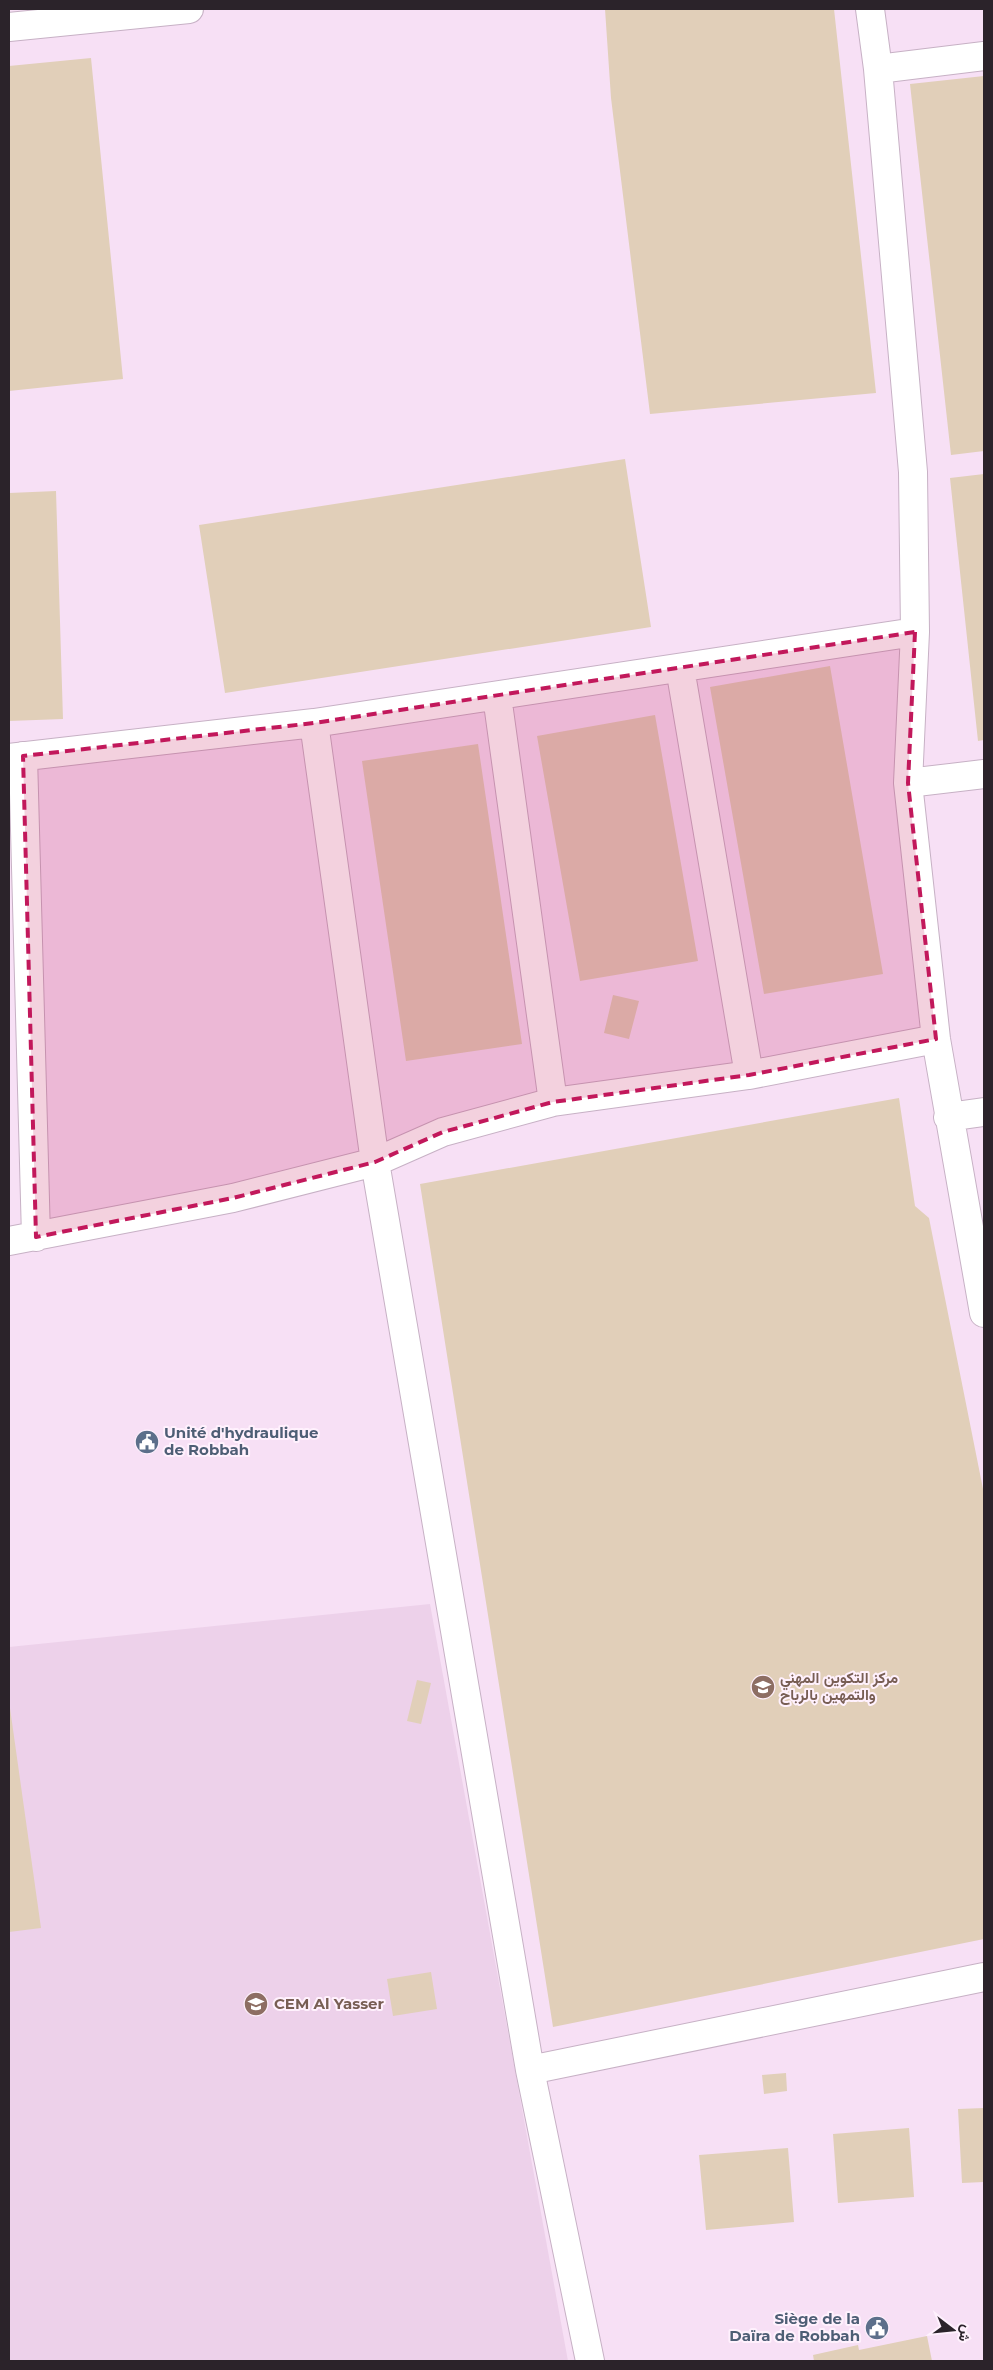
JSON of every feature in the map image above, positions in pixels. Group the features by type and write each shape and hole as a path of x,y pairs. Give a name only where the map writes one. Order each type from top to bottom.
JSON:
{"street":[{"path":"9,27 124,12 188,9"},
{"path":"870,9 878,69 912,472 916,632 908,783 936,1039 948,1117 984,1313"},
{"path":"878,69 984,56"},
{"path":"36,1237 16,757 314,723 916,632"},
{"path":"680,668 749,1075"},
{"path":"497,696 553,1102"},
{"path":"314,723 375,1162 530,2070 590,2361"},
{"path":"908,783 984,774"},
{"path":"9,1241 233,1198 375,1162 443,1132 553,1102 749,1075 936,1039"},
{"path":"948,1117 984,1112"},
{"path":"530,2070 984,1977"}],"highlighted area":[{"path":"915,632 908,783 936,1039 749,1075 553,1102 443,1132 375,1162 233,1198 36,1237 23,756 314,723"}],"shaded area":[{"name":"CEM Al Yasser","path":"430,1604 568,2361 9,2361 9,1647"}],"building":[{"path":"605,9 834,9 876,393 650,414 611,98"},
{"path":"91,58 123,379 9,391 9,66"},
{"path":"984,76 984,451 951,455 910,84"},
{"path":"625,459 651,627 225,693 199,525"},
{"path":"984,474 984,740 978,741 950,478"},
{"path":"56,491 63,719 9,721 9,493"},
{"path":"830,666 883,974 764,994 710,687"},
{"path":"655,715 698,961 580,981 537,736"},
{"path":"478,744 522,1044 406,1061 362,761"},
{"path":"613,995 639,1001 629,1039 604,1033"},
{"path":"899,1098 915,1206 929,1218 984,1494 984,1939 553,2027 420,1184"},
{"path":"417,1680 431,1683 421,1724 407,1721"},
{"path":"9,1701 41,1928 9,1932"},
{"path":"431,1972 437,2009 393,2016 387,1979"},
{"path":"786,2073 787,2091 764,2094 762,2075"},
{"path":"984,2108 984,2182 962,2183 958,2109"},
{"path":"909,2128 914,2197 838,2203 833,2134"},
{"path":"788,2148 794,2222 706,2230 699,2155"},
{"path":"927,2336 932,2361 814,2361 813,2355 858,2345 859,2350"}],"place":[{"name":"Unité d'hydraulique de Robbah","path":"147,1442"},
{"name":"مركز التكوين المهني والتمهين بالرباح","path":"763,1687"},
{"name":"CEM Al Yasser","path":"256,2004"},
{"name":"Siège de la Daïra de Robbah","path":"877,2328"}]}
